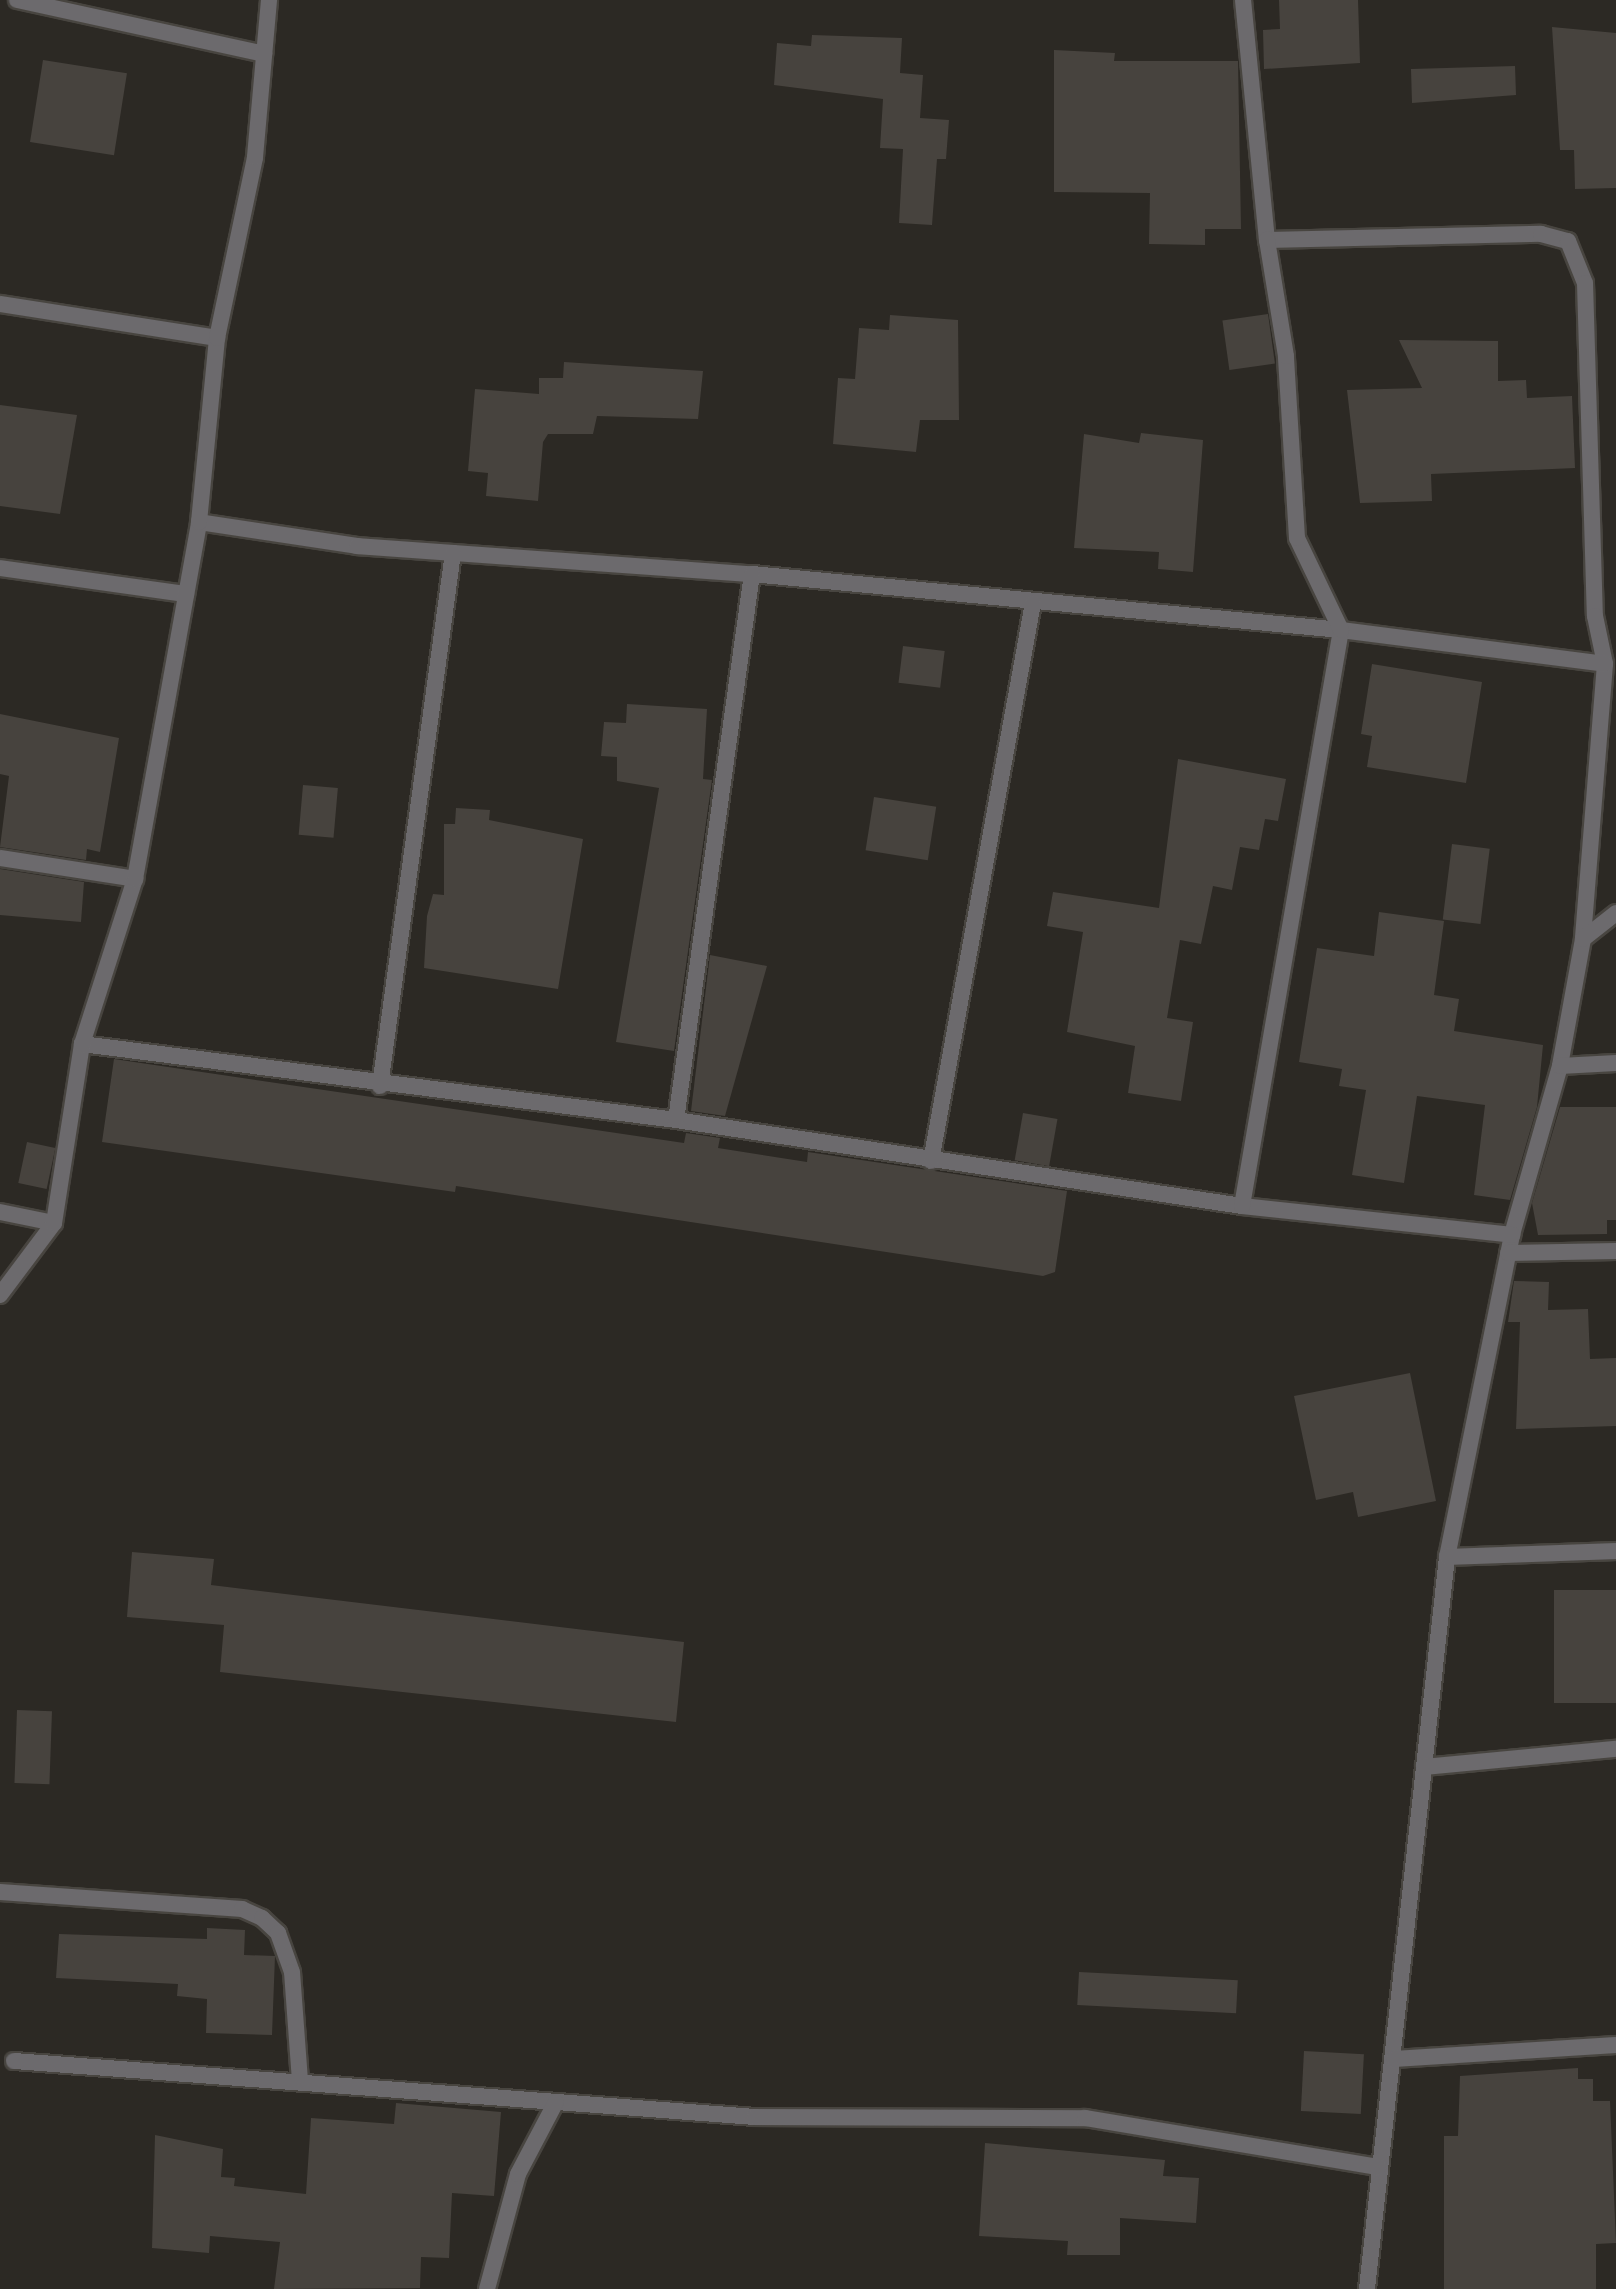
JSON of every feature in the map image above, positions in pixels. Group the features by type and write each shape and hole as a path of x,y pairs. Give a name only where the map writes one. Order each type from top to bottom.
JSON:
{"street":[{"path":"17,0 264,54"},
{"path":"0,1295 54,1223 82,1044 135,879 199,522 217,338 255,157 269,0"},
{"path":"1242,1206 1341,630 1297,538 1286,356 1267,240 1243,0"},
{"path":"1267,240 1541,234 1568,241 1580,254 1595,616 1605,664 1583,939 1560,1066 1508,1253 1447,1557 1367,2289"},
{"path":"0,304 217,338"},
{"path":"199,522 453,553 752,574 1341,630 1605,664"},
{"path":"380,1086 453,553"},
{"path":"0,568 186,594"},
{"path":"676,1120 752,574"},
{"path":"931,1161 1033,603"},
{"path":"0,858 135,879"},
{"path":"1583,939 1616,913"},
{"path":"82,1044 380,1086 676,1120 1242,1206 1512,1235"},
{"path":"1560,1066 1616,1063"},
{"path":"0,1212 54,1223"},
{"path":"1508,1253 1616,1251"},
{"path":"1447,1557 1616,1551"},
{"path":"1424,1767 1616,1749"},
{"path":"0,1892 242,1909 262,1918 278,1933 292,1972 300,2082"},
{"path":"1394,2059 1616,2045"},
{"path":"14,2061 755,2117 1085,2118 1379,2167"},
{"path":"487,2289 518,2174 556,2102"}],"building":[{"path":"1279,0 1358,0 1360,63 1264,69 1263,30 1280,29"},
{"path":"1552,27 1616,33 1616,188 1575,189 1574,150 1560,150"},
{"path":"812,35 902,38 900,73 923,75 920,118 949,120 946,159 937,159 932,225 899,223 903,149 880,148 883,99 774,85 777,43 811,46"},
{"path":"1054,50 1115,53 1114,61 1238,61 1241,229 1205,229 1205,245 1149,244 1150,193 1054,192"},
{"path":"43,60 127,73 114,155 30,142"},
{"path":"1515,66 1516,95 1412,103 1411,69"},
{"path":"1268,314 1275,364 1229,370 1222,320"},
{"path":"890,315 958,320 959,420 920,420 916,452 833,444 838,378 855,379 859,328 889,330"},
{"path":"1399,340 1498,341 1498,381 1526,380 1527,398 1572,396 1575,468 1431,474 1432,501 1360,503 1347,390 1422,388"},
{"path":"564,362 703,371 698,419 597,416 593,434 548,434 543,442 538,501 486,496 488,473 468,471 475,389 539,394 539,378 563,378"},
{"path":"0,405 77,415 60,514 0,506"},
{"path":"1141,433 1203,440 1193,572 1158,569 1159,552 1074,548 1084,434 1139,443"},
{"path":"903,646 945,651 940,688 898,683"},
{"path":"1372,664 1482,682 1466,783 1367,767 1372,736 1361,734"},
{"path":"627,704 707,709 703,779 712,780 674,1051 616,1042 659,788 617,781 617,757 601,756 604,722 626,723"},
{"path":"0,714 119,738 100,852 87,849 86,860 0,847 9,776 0,774"},
{"path":"1178,759 1286,779 1278,821 1265,819 1259,850 1240,847 1232,890 1213,886 1201,944 1180,940 1167,1018 1193,1022 1181,1101 1128,1093 1135,1046 1067,1032 1083,932 1047,926 1053,892 1159,908"},
{"path":"303,785 338,788 334,838 299,835"},
{"path":"874,797 936,807 928,860 866,850"},
{"path":"456,808 490,810 489,820 583,839 558,989 424,968 427,916 433,894 444,895 444,824 455,824"},
{"path":"1452,844 1490,849 1480,924 1443,919"},
{"path":"0,869 84,882 81,922 0,915"},
{"path":"1379,912 1444,921 1434,995 1459,999 1454,1031 1543,1045 1537,1107 1510,1200 1474,1195 1485,1105 1417,1096 1404,1183 1352,1175 1366,1090 1339,1086 1342,1069 1299,1062 1317,948 1374,956"},
{"path":"710,955 767,966 725,1116 691,1111"},
{"path":"114,1059 684,1143 686,1133 720,1138 718,1148 807,1162 808,1152 1067,1191 1055,1272 1043,1276 456,1186 455,1192 102,1142"},
{"path":"1560,1107 1616,1107 1616,1220 1607,1220 1607,1234 1538,1235 1532,1203"},
{"path":"1023,1113 1057,1119 1049,1166 1015,1160"},
{"path":"27,1142 55,1148 47,1189 18,1183"},
{"path":"1514,1281 1549,1282 1548,1310 1588,1309 1590,1359 1616,1358 1616,1426 1516,1429 1520,1322 1508,1322"},
{"path":"1410,1373 1436,1501 1358,1517 1353,1492 1316,1500 1294,1396"},
{"path":"132,1552 214,1559 211,1585 684,1642 676,1722 220,1672 224,1625 127,1617"},
{"path":"1554,1590 1616,1590 1616,1703 1554,1703"},
{"path":"17,1710 52,1711 49,1784 14,1783"},
{"path":"207,1928 245,1930 244,1955 275,1956 272,2035 206,2033 207,1999 177,1996 178,1984 56,1978 59,1934 207,1939"},
{"path":"1079,1972 1238,1980 1236,2013 1077,2005"},
{"path":"1304,2051 1364,2054 1361,2114 1301,2111"},
{"path":"1578,2068 1578,2079 1593,2079 1593,2101 1610,2101 1616,2243 1596,2244 1596,2289 1444,2289 1444,2136 1458,2136 1460,2076"},
{"path":"396,2103 501,2112 494,2196 452,2193 449,2258 421,2257 420,2288 274,2289 280,2242 210,2236 209,2253 152,2248 155,2135 223,2149 221,2177 235,2178 234,2186 306,2194 311,2118 394,2124"},
{"path":"985,2143 1165,2160 1163,2176 1199,2178 1196,2223 1120,2218 1120,2255 1067,2255 1068,2241 979,2236"}]}
